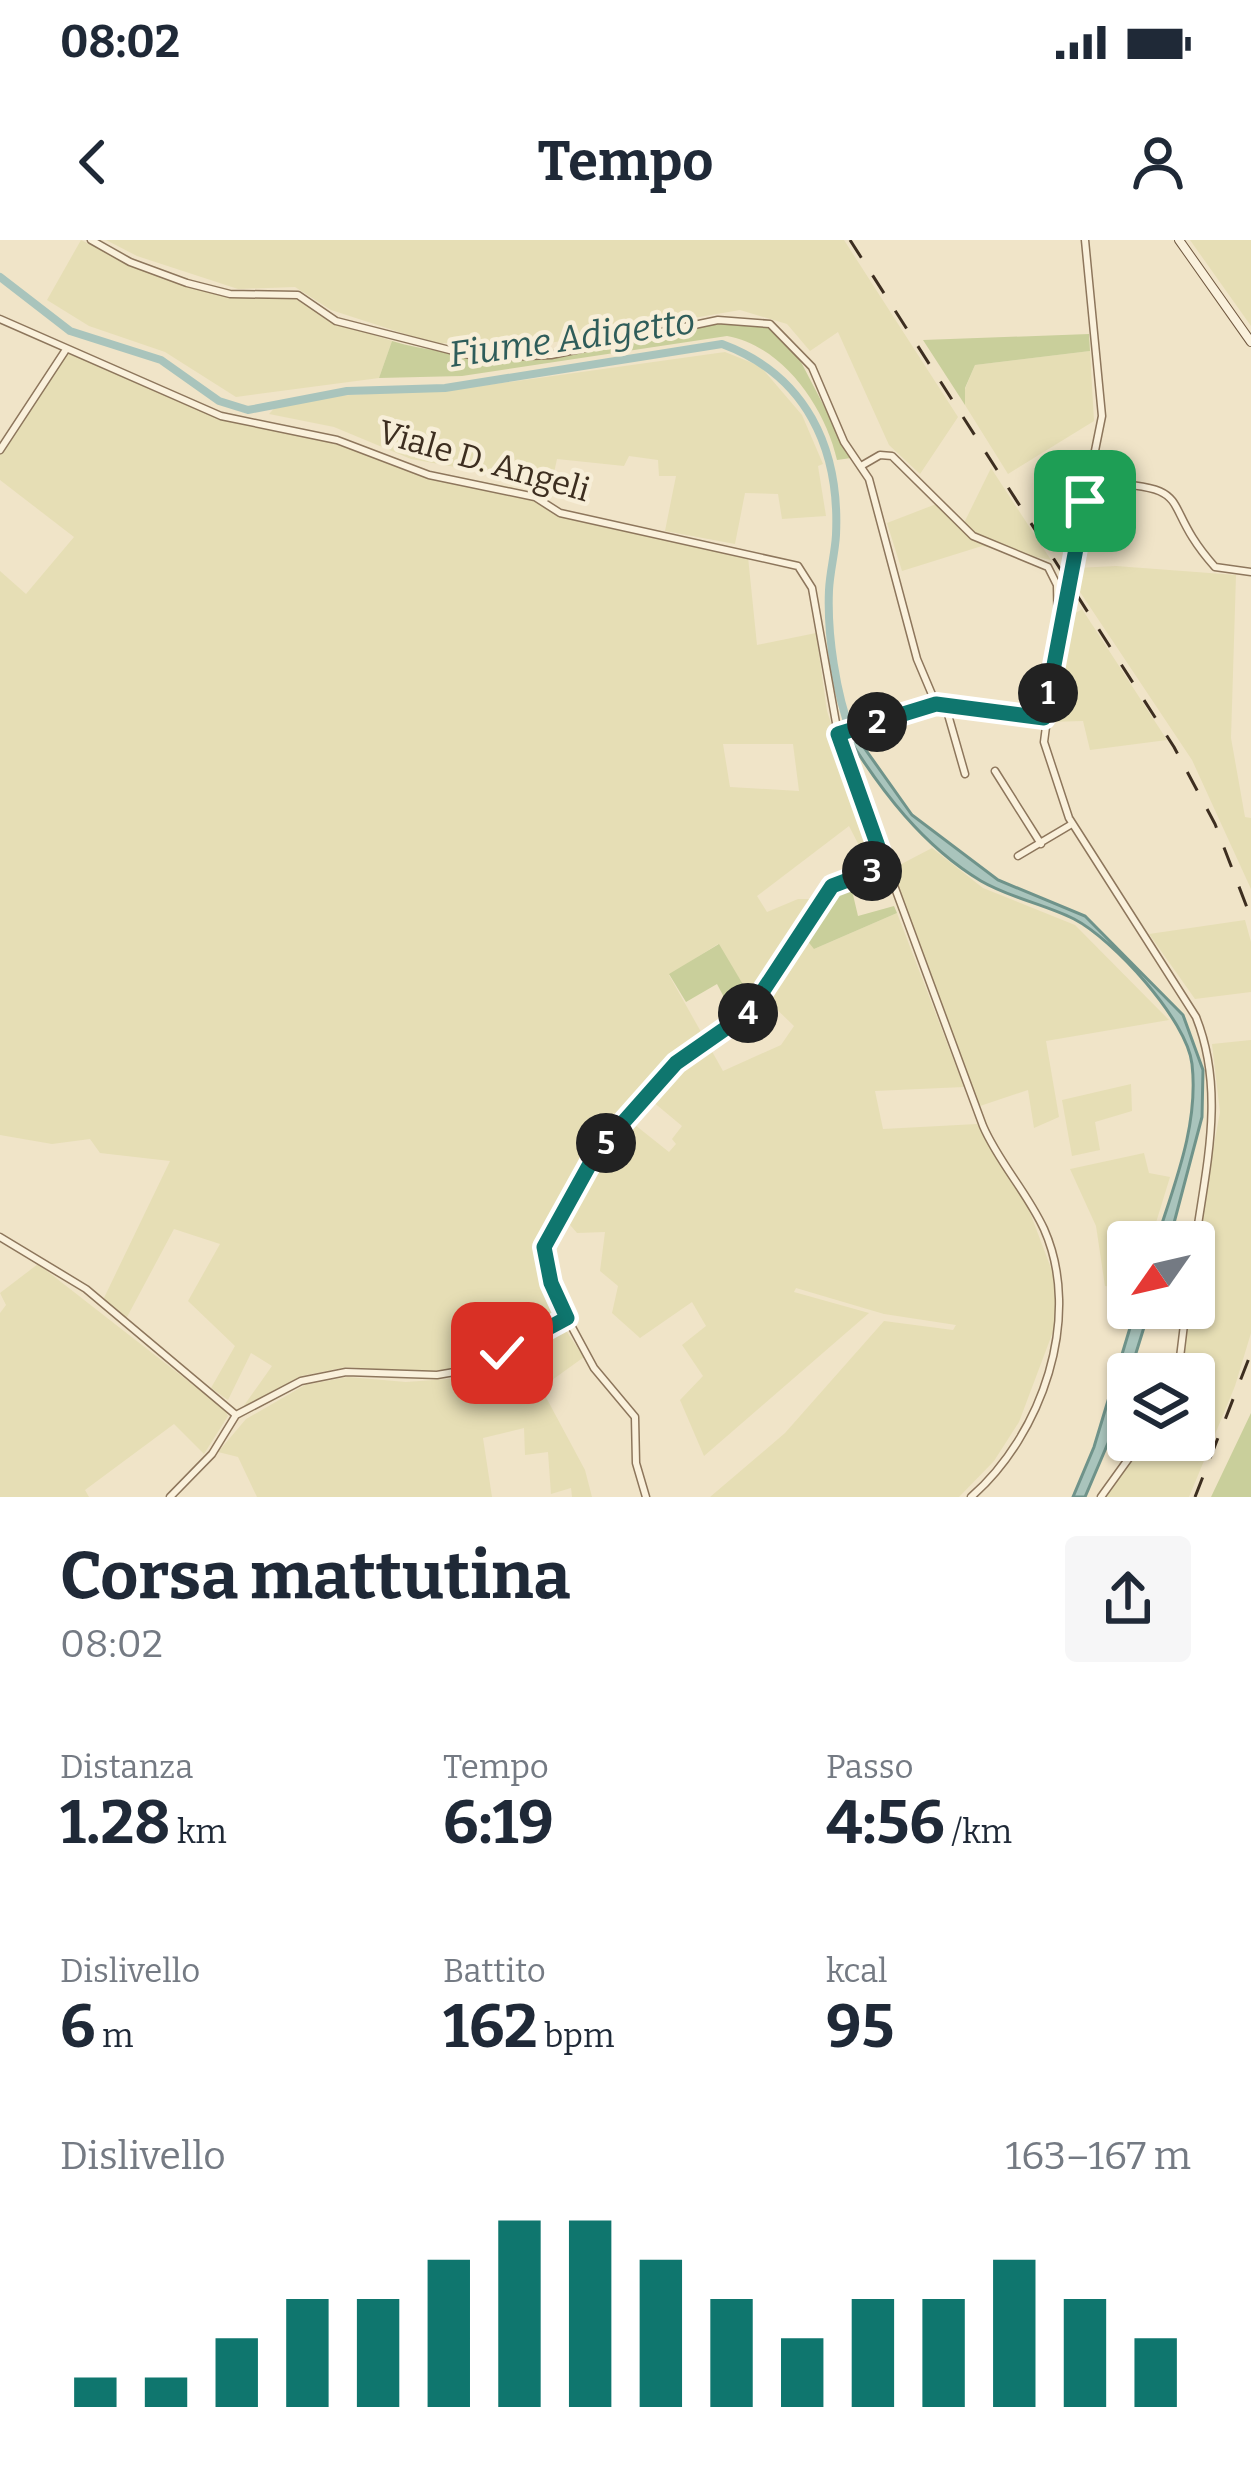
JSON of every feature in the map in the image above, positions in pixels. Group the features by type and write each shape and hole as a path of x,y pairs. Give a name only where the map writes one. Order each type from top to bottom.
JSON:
{"main road":[{"path":"1179,240 1251,342"}],"street":[{"path":"91,240 130,262 187,283 230,294 298,295 336,321 481,358 551,355 718,320 770,324 812,367 879,501 917,659 941,704 965,773"},
{"path":"1085,240 1102,416 1044,718 1048,760 1072,824 1196,1017 1210,1051 1213,1119 1199,1221"},
{"name":"Viale D. Angeli","path":"0,319 221,416 337,440 429,475 535,497 560,513 798,566 812,588 841,733"},
{"path":"0,450 64,351"},
{"path":"861,466 880,455 892,456 973,536 1048,567 1057,585 1058,634"},
{"path":"1090,482 1154,484 1172,498 1215,567 1251,572"},
{"path":"971,1497 1013,1449 1042,1385 1060,1325 1061,1282 1045,1231 998,1160 983,1126 885,866 841,733 941,704 1044,718"},
{"path":"994,771 1040,844"},
{"path":"1018,856 1072,824"},
{"path":"646,1497 636,1463 635,1417 594,1367 567,1318 551,1283 544,1247 596,1153 676,1063 749,1012 832,886 885,866"},
{"path":"0,1237 86,1289 236,1415"},
{"path":"170,1497 212,1454 236,1415 301,1381 326,1375 437,1376 466,1370 567,1318"},
{"path":"1101,1497 1127,1461"}],"shaded area":[{"path":"81,240 133,265 220,295 293,297 326,319 392,341 379,378 236,397 165,352 89,326 47,300"},
{"path":"106,240 844,240 958,417 920,474 889,445 838,332 810,351 787,324 740,310 538,345 433,343 331,310 295,287 238,289 137,256"},
{"path":"1190,240 1251,240 1251,326"},
{"path":"1090,351 1094,421 1008,474 965,405 965,389 975,365"},
{"path":"725,352 760,366 802,415 823,464 818,466 826,516 782,519 778,494 745,493 735,544 665,531 676,476 659,476 658,460 629,456 624,466 557,459 549,496 515,478 411,459 334,427 269,414 280,402 305,398 473,387"},
{"path":"66,353 226,416 330,436 408,468 512,487 560,515 748,557 757,645 816,633 827,711 879,867 871,869 849,826 757,896 767,912 798,899 823,899 814,949 897,913 964,1087 875,1091 883,1129 977,1124 1026,1202 1057,1284 1054,1329 1019,1422 994,1461 959,1497 710,1497 785,1433 884,1321 953,1330 956,1325 884,1314 796,1288 794,1292 869,1313 704,1456 680,1400 703,1376 682,1345 706,1326 692,1302 640,1338 612,1313 618,1286 600,1271 605,1232 577,1233 564,1218 573,1200 541,1259 563,1314 460,1369 406,1372 347,1367 301,1376 243,1407 272,1366 251,1353 228,1400 211,1388 235,1346 188,1301 220,1244 174,1229 126,1319 103,1300 170,1161 100,1153 90,1139 52,1144 0,1135 0,571 26,594 74,537 0,480 0,452","holes":["723,744 793,744 799,791 730,787","718,944 754,1003 763,996 794,1026 781,1045 723,1071 669,975","646,1096 682,1126 669,1152 630,1121 593,1159"]},
{"path":"991,468 1051,560 982,546 902,571 887,523 944,501 964,523"},
{"path":"1116,566 1236,575 1231,738 1245,817 1251,818 1251,889 1192,760 1072,580 1076,568"},
{"path":"1067,603 1074,614 1082,609 1167,740 1090,750 1083,721 1048,722"},
{"path":"932,848 983,888 1075,925 1169,1020 1046,1041 1059,1117 1034,1128 1028,1090 980,1106 890,870"},
{"path":"1245,920 1251,942 1251,992 1195,999 1149,934"},
{"path":"1251,1040 1251,1333 1215,1434 1215,1353 1184,1353 1187,1329 1215,1329 1215,1221 1200,1221 1220,1112 1212,1044"},
{"path":"1131,1084 1132,1111 1095,1122 1100,1150 1072,1156 1062,1100"},
{"path":"1144,1153 1149,1173 1170,1177 1156,1221 1107,1221 1107,1286 1096,1226 1070,1169"},
{"path":"38,1264 224,1409 228,1416 204,1454 174,1424 85,1490 89,1497 0,1497 0,1313 6,1305 0,1293"},
{"path":"562,1325 584,1357 541,1388 585,1470 592,1497 572,1497 571,1488 551,1494 548,1452 525,1455 524,1428 483,1438 492,1497 257,1497 238,1457 218,1452 246,1419 305,1385 348,1377 406,1382 462,1378"},
{"path":"1129,1461 1204,1461 1189,1497 1105,1497"}],"green space":[{"path":"711,322 767,325 789,339 851,458 837,460 812,400 783,366 766,352 727,336 462,376 379,378 392,341 432,350 512,354 592,345"},
{"path":"1089,334 1090,351 975,365 965,388 965,405 923,340"},
{"path":"850,882 858,916 894,906 897,913 814,949 802,934 823,899"},
{"path":"719,944 754,1003 736,1020 717,984 686,1002 669,974"},
{"path":"1251,1413 1251,1497 1211,1497"}],"water":[{"path":"853,732 912,815 998,880 1085,916 1183,1015 1203,1070 1202,1117 1175,1221 1162,1221 1192,1110 1192,1064 1163,1004 1090,929 992,887 940,851 905,816 846,734"},
{"path":"1130,1329 1143,1329 1136,1353 1122,1353"},
{"path":"1107,1404 1107,1445 1085,1497 1073,1497"}],"waterway":[{"name":"Fiume Adigetto","path":"0,277 70,331 161,360 219,401 248,410 347,391 445,388 722,344 751,358 796,395 812,418 832,473 836,535 830,626 837,683 852,736"}],"railway":[{"path":"850,240 1174,747 1215,824 1251,918"},
{"path":"1195,1497 1251,1353"}],"route":[{"path":"502,1353 567,1318 551,1283 544,1247 596,1153 632,1118 642,1097 676,1063 749,1012 787,962 832,886 885,866 838,734 936,704 1044,718 1085,501"}]}
